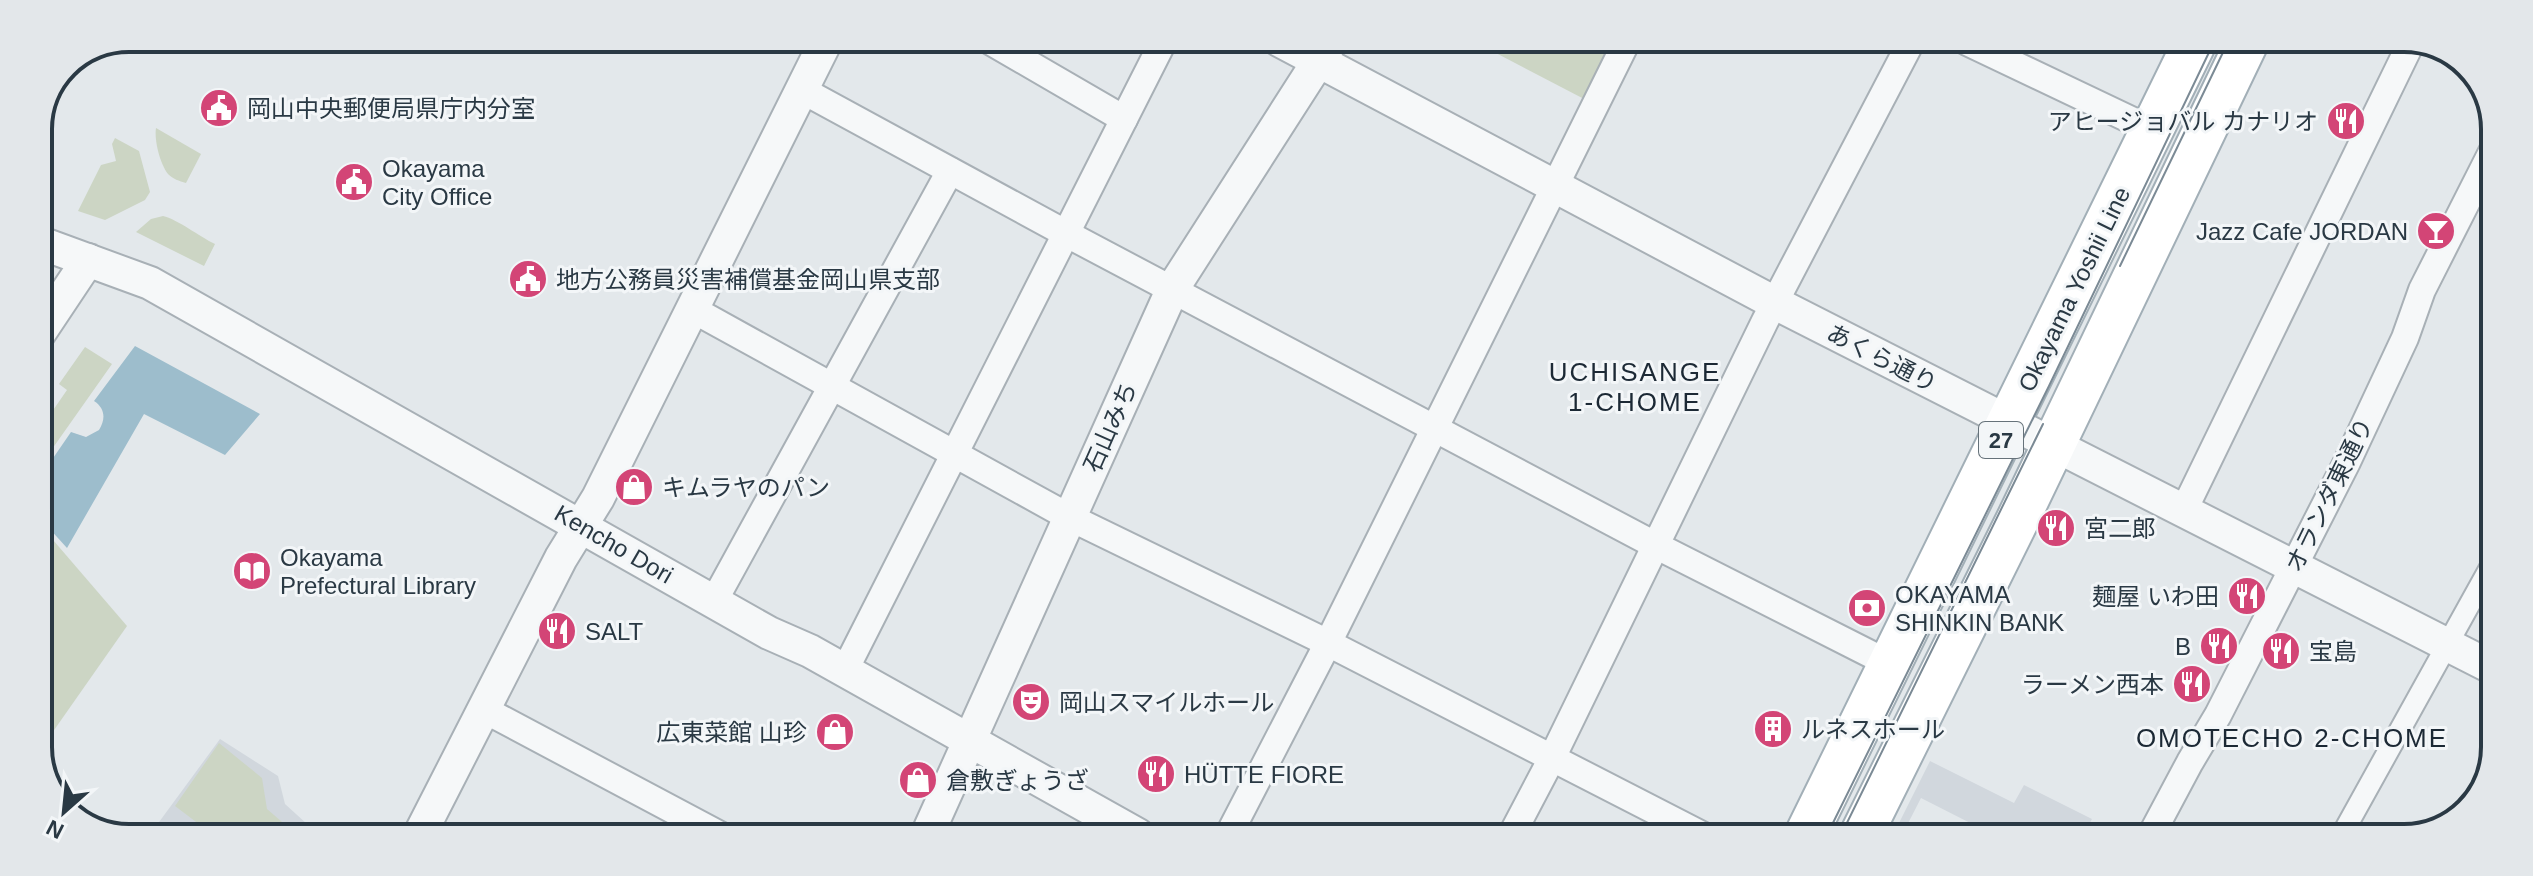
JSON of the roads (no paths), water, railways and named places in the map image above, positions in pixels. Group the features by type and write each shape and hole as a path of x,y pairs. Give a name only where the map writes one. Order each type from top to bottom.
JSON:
{"main road":[{"name":"Okayama Yoshii Line","path":"1811,824 2190,52"},
{"name":"Okayama Yoshii Line","path":"1866,824 2242,52"}],"street":[{"path":"425,824 561,558 598,498 821,52"},
{"path":"1009,52 1124,119"},
{"path":"845,670 1158,52"},
{"name":"石山みち","path":"932,824 1173,288 1324,52"},
{"name":"あくら通り","path":"1327,52 1555,185 1775,303 2481,662"},
{"path":"1234,824 1328,643 1622,52"},
{"path":"1517,824 1775,303 1906,52"},
{"path":"1988,52 2152,130"},
{"path":"2183,512 2407,52"},
{"path":"802,90 1655,545 1890,664"},
{"path":"714,601 950,171"},
{"name":"オランダ東通り","path":"2157,824 2294,568 2405,338 2422,290 2481,174"},
{"name":"Kencho Dori","path":"52,247 150,283 769,633 845,670 1118,824"},
{"path":"52,314 88,260"},
{"path":"692,309 1069,517 1328,643 1681,824"},
{"path":"2348,824 2481,584"},
{"path":"483,709 699,824"}],"water":[{"path":"135,346 260,414 225,455 144,414 67,548 52,531 52,460 71,432 86,437 99,430 103,414 94,401"}],"tram line":[{"path":"1832,824 2049,386 2209,52"},
{"path":"2120,266 2223,52"},
{"path":"1846,824 2043,424"}],"place":[{"name":"岡山中央郵便局県庁内分室","path":"219,108"},
{"name":"アヒージョバル カナリオ","path":"2346,121"},
{"name":"Okayama City Office","path":"354,182"},
{"name":"Jazz Cafe JORDAN","path":"2436,231"},
{"name":"地方公務員災害補償基金岡山県支部","path":"528,279"},
{"name":"キムラヤのパン","path":"634,487"},
{"name":"宮二郎","path":"2056,528"},
{"name":"Okayama Prefectural Library","path":"252,571"},
{"name":"麺屋 いわ田","path":"2247,596"},
{"name":"OKAYAMA SHINKIN BANK","path":"1867,608"},
{"name":"SALT","path":"557,631"},
{"name":"B","path":"2219,646"},
{"name":"宝島","path":"2281,651"},
{"name":"ラーメン西本","path":"2192,684"},
{"name":"岡山スマイルホール","path":"1031,702"},
{"name":"ルネスホール","path":"1773,729"},
{"name":"広東菜館 山珍","path":"835,732"},
{"name":"HÜTTE FIORE","path":"1156,774"},
{"name":"倉敷ぎょうざ","path":"918,780"}],"district":[{"name":"UCHISANGE 1-CHOME","path":"1635,387"},
{"name":"OMOTECHO 2-CHOME","path":"2292,738"}]}
